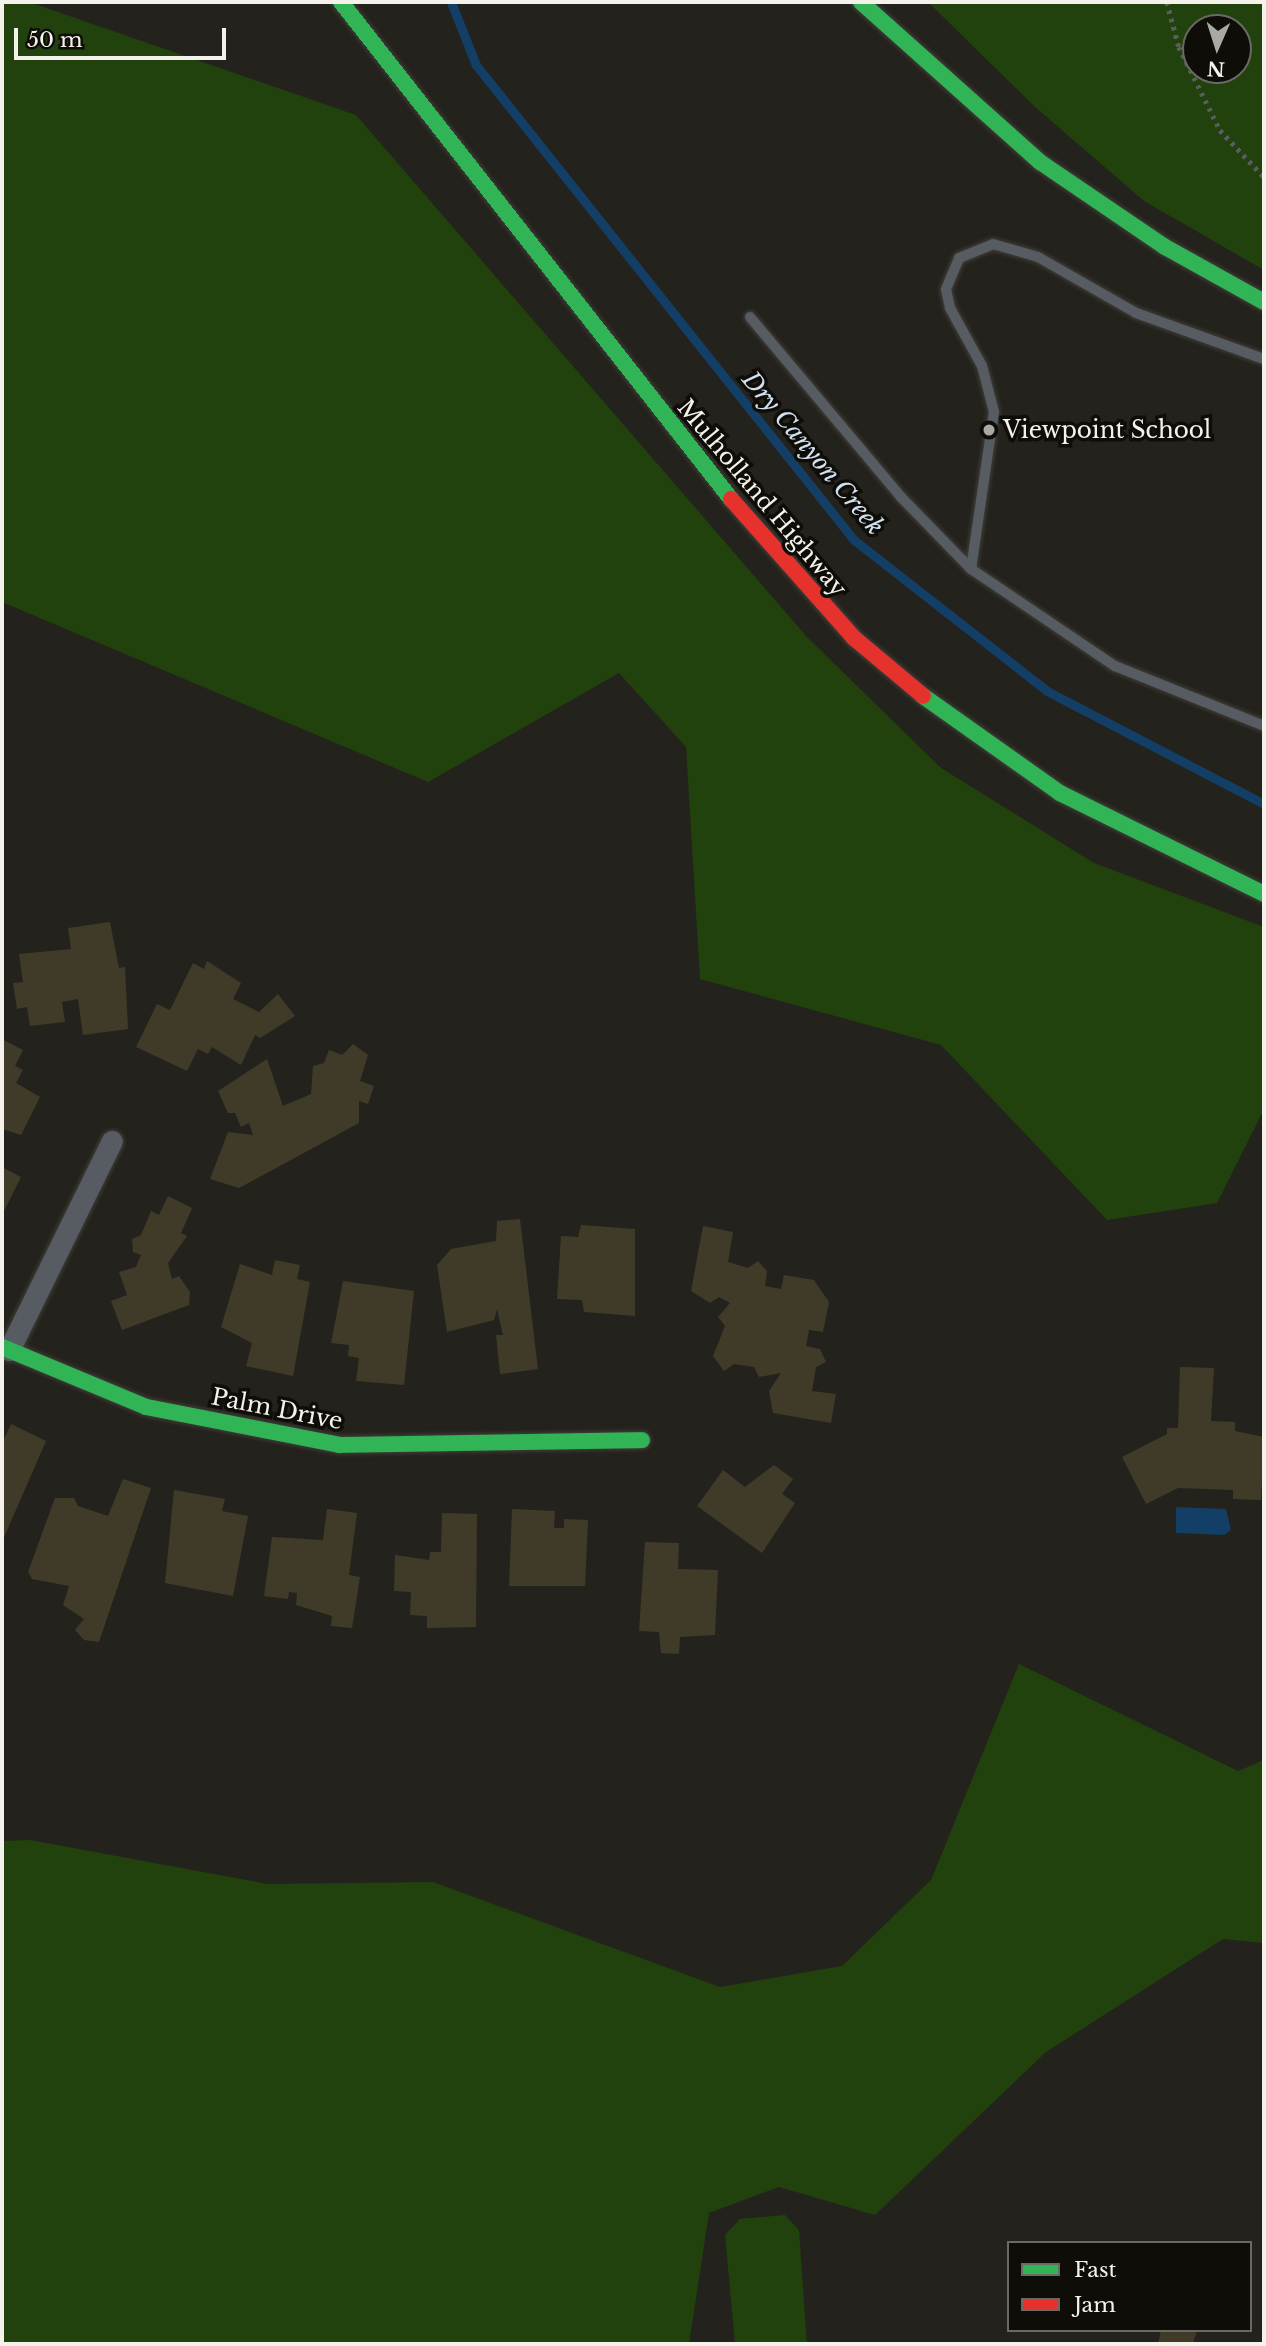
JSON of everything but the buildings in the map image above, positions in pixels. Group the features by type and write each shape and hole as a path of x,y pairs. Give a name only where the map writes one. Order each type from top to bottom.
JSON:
{"main road":[{"name":"Mulholland Highway","path":"341,2 693,456 854,638 917,692 1060,793 1264,894"},
{"path":"861,2 1040,162 1165,247 1264,302"},
{"name":"Palm Drive","path":"5,1348 146,1407 339,1446 642,1440"}],"street":[{"path":"5,1348 112,1141"}],"lane":[{"path":"971,569 994,412 982,366 950,308 946,289 959,258 993,244 1038,257 1136,313 1264,359"},
{"path":"750,317 901,497 971,569 1115,666 1264,726"}],"path":[{"path":"1167,2 1179,47 1220,130 1264,177"}],"green space":[{"path":"2,2 29,2 356,115 807,637 941,768 1094,863 1264,927 1264,1109 1217,1203 1107,1220 941,1045 700,979 686,747 619,673 428,782 2,602"},
{"path":"928,2 1264,2 1264,270 1144,201 1034,106"},
{"path":"1019,1664 1238,1771 1264,1760 1264,1943 1223,1939 1046,2052 875,2215 779,2187 709,2213 689,2344 2,2344 2,1841 30,1840 268,1884 433,1882 720,1987 842,1966 931,1880"},
{"path":"785,2215 799,2230 807,2344 735,2344 725,2235 740,2219"}],"water":[{"path":"1176,1507 1226,1509 1231,1530 1224,1535 1176,1533"}],"waterway":[{"name":"Dry Canyon Creek","path":"451,2 476,65 854,540 1047,691 1264,804"}],"traffic: fast":[{"path":"341,2 731,499"},
{"path":"861,2 1040,162 1165,247 1264,302"},
{"path":"923,696 1060,793 1264,894"},
{"path":"2,1347 146,1407 339,1445 642,1440"}],"traffic: jam":[{"path":"731,499 854,638 923,696"}],"place":[{"name":"Viewpoint School","path":"989,430"}]}
